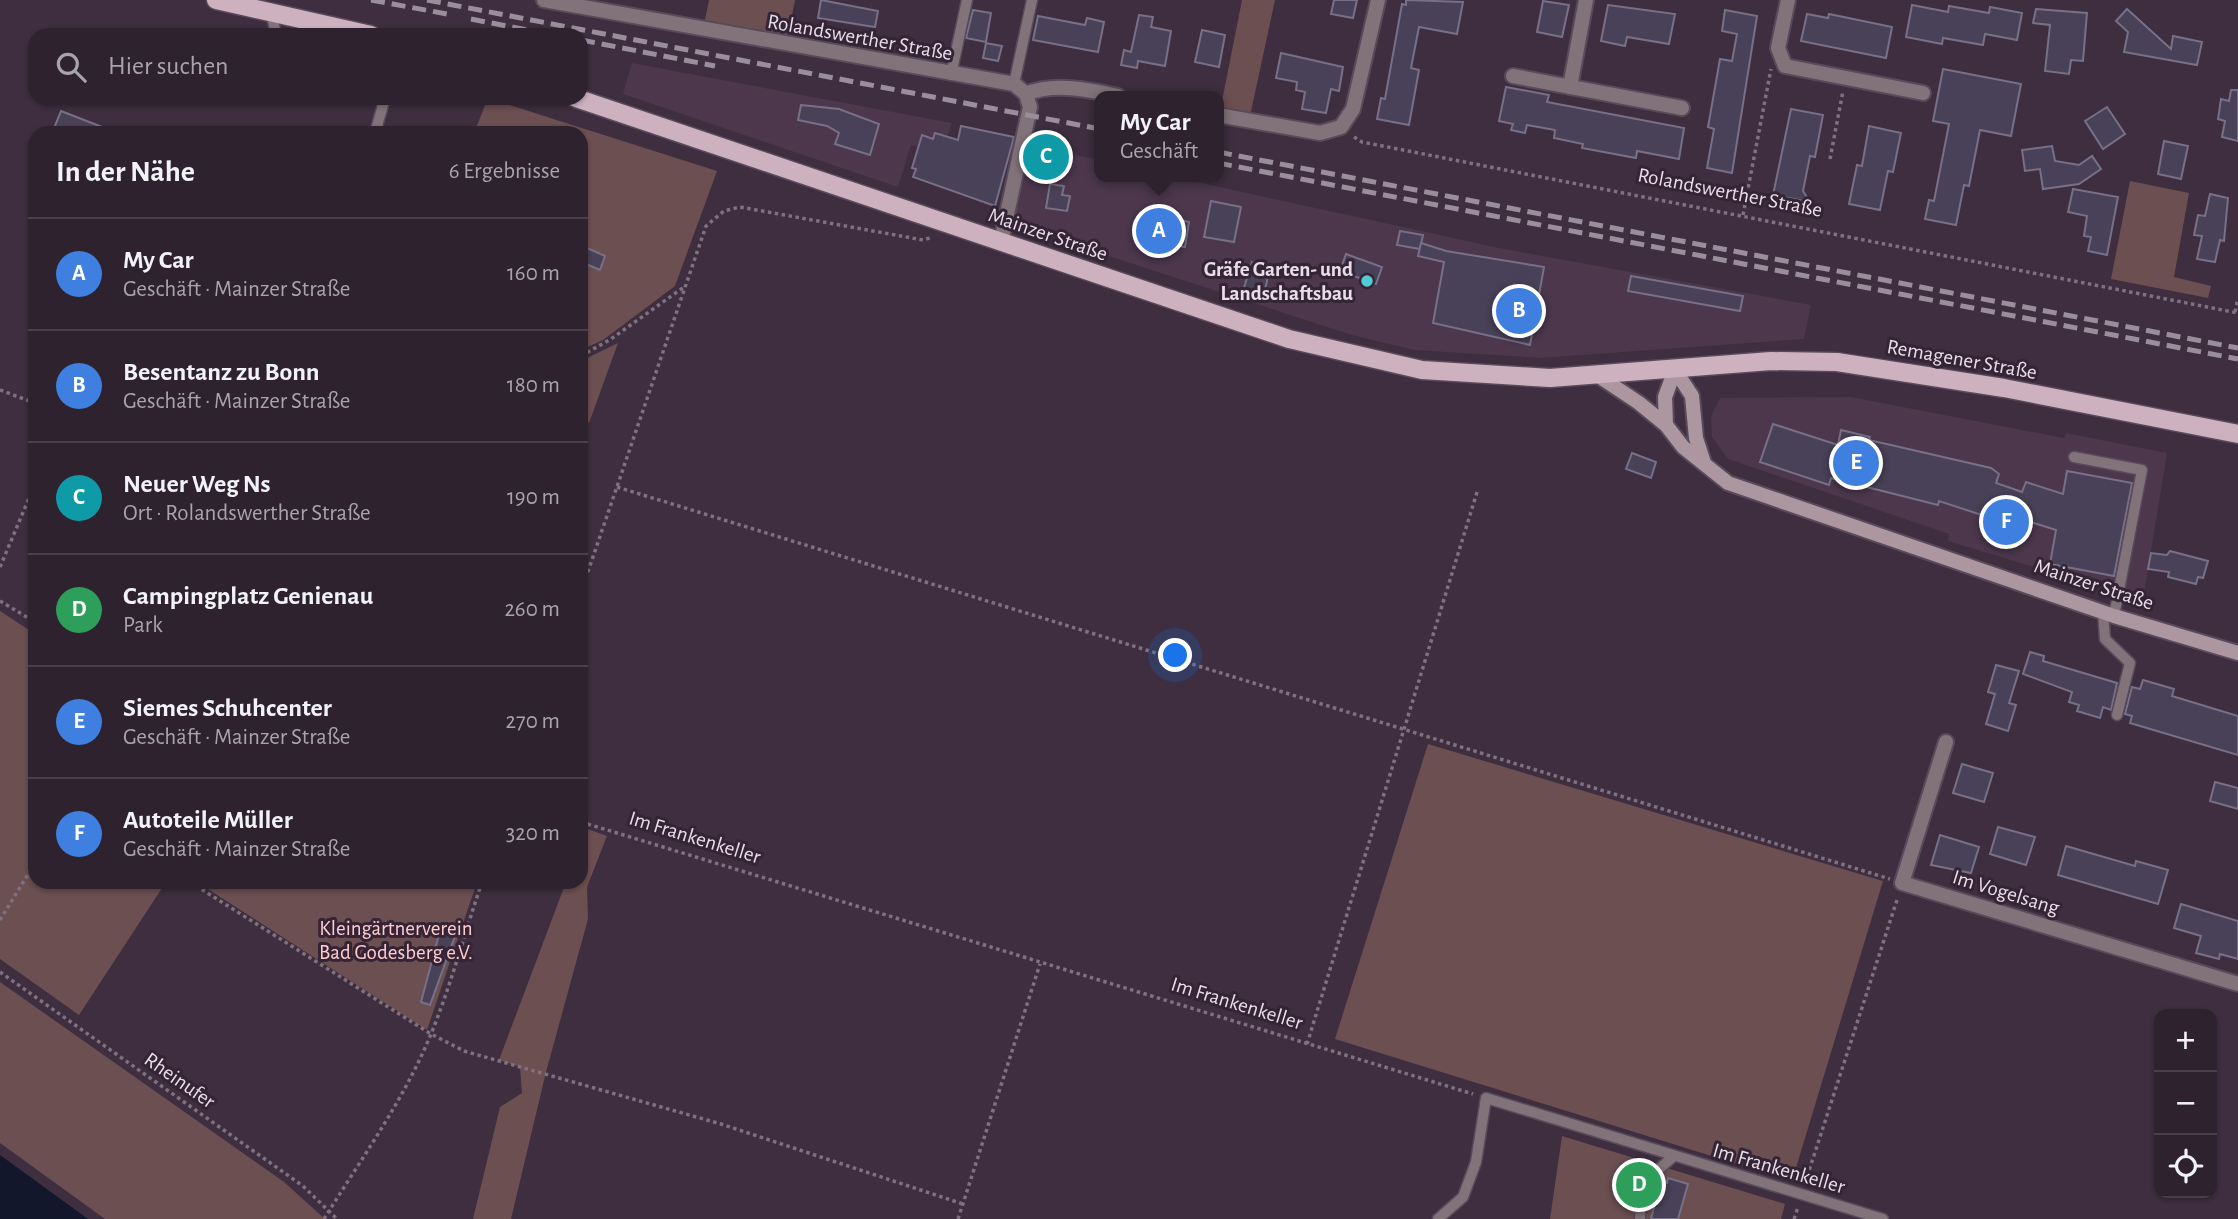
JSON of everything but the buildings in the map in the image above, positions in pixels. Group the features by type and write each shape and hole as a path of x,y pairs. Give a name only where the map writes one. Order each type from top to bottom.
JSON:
{"main road":[{"path":"216,0 343,28"},
{"name":"Mainzer Straße","path":"588,102 1289,339 1355,356 1422,370 1502,377 1675,370"},
{"name":"Remagener Straße","path":"1675,370 1792,360 1874,367 2238,435"},
{"path":"1666,425 1665,397 1675,370"},
{"path":"1675,370 1692,396 1696,438 1705,464"},
{"name":"Mainzer Straße","path":"1597,375 1666,425 1683,447 1728,483 2108,614 2238,653"}],"street":[{"name":"Rolandswerther Straße","path":"544,0 598,5 642,19 1020,89 1066,89 1094,93"},
{"path":"1224,117 1320,133 1341,127 1353,109 1378,0"},
{"path":"1570,87 1586,0"},
{"path":"1788,0 1778,48 1785,66 1923,93"},
{"path":"1513,76 1682,108"},
{"path":"1001,242 1030,107 1020,89"},
{"path":"1902,883 1946,742"},
{"name":"Im Vogelsang","path":"1902,883 2238,984"}],"lane":[{"path":"951,75 967,0"},
{"path":"1020,89 1032,0"},
{"path":"271,10 275,28"},
{"path":"377,126 383,105"},
{"path":"2074,457 2142,470 2108,614 2105,639 2130,663 2117,715"},
{"path":"1438,1219 1463,1197 1476,1162 1486,1098"},
{"name":"Im Frankenkeller","path":"1486,1098 1883,1219"},
{"path":"1640,1219 1641,1184 1673,1157"}],"path":[{"path":"1743,215 1769,73 1773,62 1781,57"},
{"path":"1830,159 1846,79"},
{"name":"Rolandswerther Straße","path":"1341,127 1362,142 2237,312"},
{"path":"588,572 706,226 731,208 761,208 923,240 962,229"},
{"path":"588,352 611,339 685,286"},
{"path":"2237,312 2238,298"},
{"path":"0,390 28,400"},
{"path":"617,487 1902,883 1801,1194"},
{"path":"1307,1044 1478,489"},
{"path":"0,567 28,501"},
{"path":"0,601 28,618"},
{"name":"Im Frankenkeller","path":"588,824 1486,1098"},
{"path":"0,920 28,874"},
{"path":"201,889 431,1034 464,1051 721,1124 963,1204"},
{"path":"324,1219 341,1196 431,1034 480,889"},
{"path":"958,1219 1040,964"},
{"name":"Rheinufer","path":"0,972 303,1186 337,1219"}],"shaded area":[{"path":"632,63 952,123 941,154 911,145 898,187 623,94"},
{"path":"1032,145 1094,159 1094,182 1197,182 1499,248 1811,305 1804,339 1540,358 1414,350 1352,335 1013,225"},
{"path":"1851,397 2064,438 2066,433 2167,453 2143,600 1948,541 1949,534 1728,459 1712,437 1711,416 1720,398"}],"green space":[{"path":"709,0 795,0 787,41 704,25"},
{"path":"1242,0 1275,0 1250,116 1224,112 1224,91"},
{"path":"485,105 510,105 576,126 477,126"},
{"path":"588,130 717,171 675,286 603,340 588,347"},
{"path":"2130,181 2189,193 2174,277 2211,286 2208,298 2111,279"},
{"path":"618,343 589,423 588,422 588,358"},
{"path":"0,611 28,629 28,889 161,889 79,1015 0,959"},
{"path":"1428,744 1883,881 1792,1181 1335,1039"},
{"path":"588,829 607,836 588,884"},
{"name":"Kleingärtnerverein Bad Godesberg e.V.","path":"208,889 475,889 427,1030"},
{"path":"563,889 587,889 588,919 546,1072 511,1219 473,1219 500,1107 522,1093 520,1067 499,1060"},
{"path":"0,982 284,1182 325,1219 105,1219 0,1143"},
{"path":"1562,1136 1785,1204 1781,1219 1550,1219"}],"water":[{"path":"0,1155 88,1219 0,1219"}],"railway":[{"path":"371,0 447,14"},
{"path":"427,0 573,28"},
{"path":"471,19 517,28"},
{"path":"588,31 1094,128"},
{"path":"588,41 715,66"},
{"path":"1224,153 2238,348"},
{"path":"1224,164 2238,359"}],"place":[{"name":"Neuer Weg Ns","path":"1046,157"},
{"name":"My Car","path":"1159,231"},
{"name":"Gräfe Garten- und Landschaftsbau","path":"1367,281"},
{"name":"Besentanz zu Bonn","path":"1519,311"},
{"name":"Siemes Schuhcenter","path":"1856,463"},
{"name":"Autoteile Müller","path":"2006,522"},
{"name":"Campingplatz Genienau","path":"1639,1185"}]}
